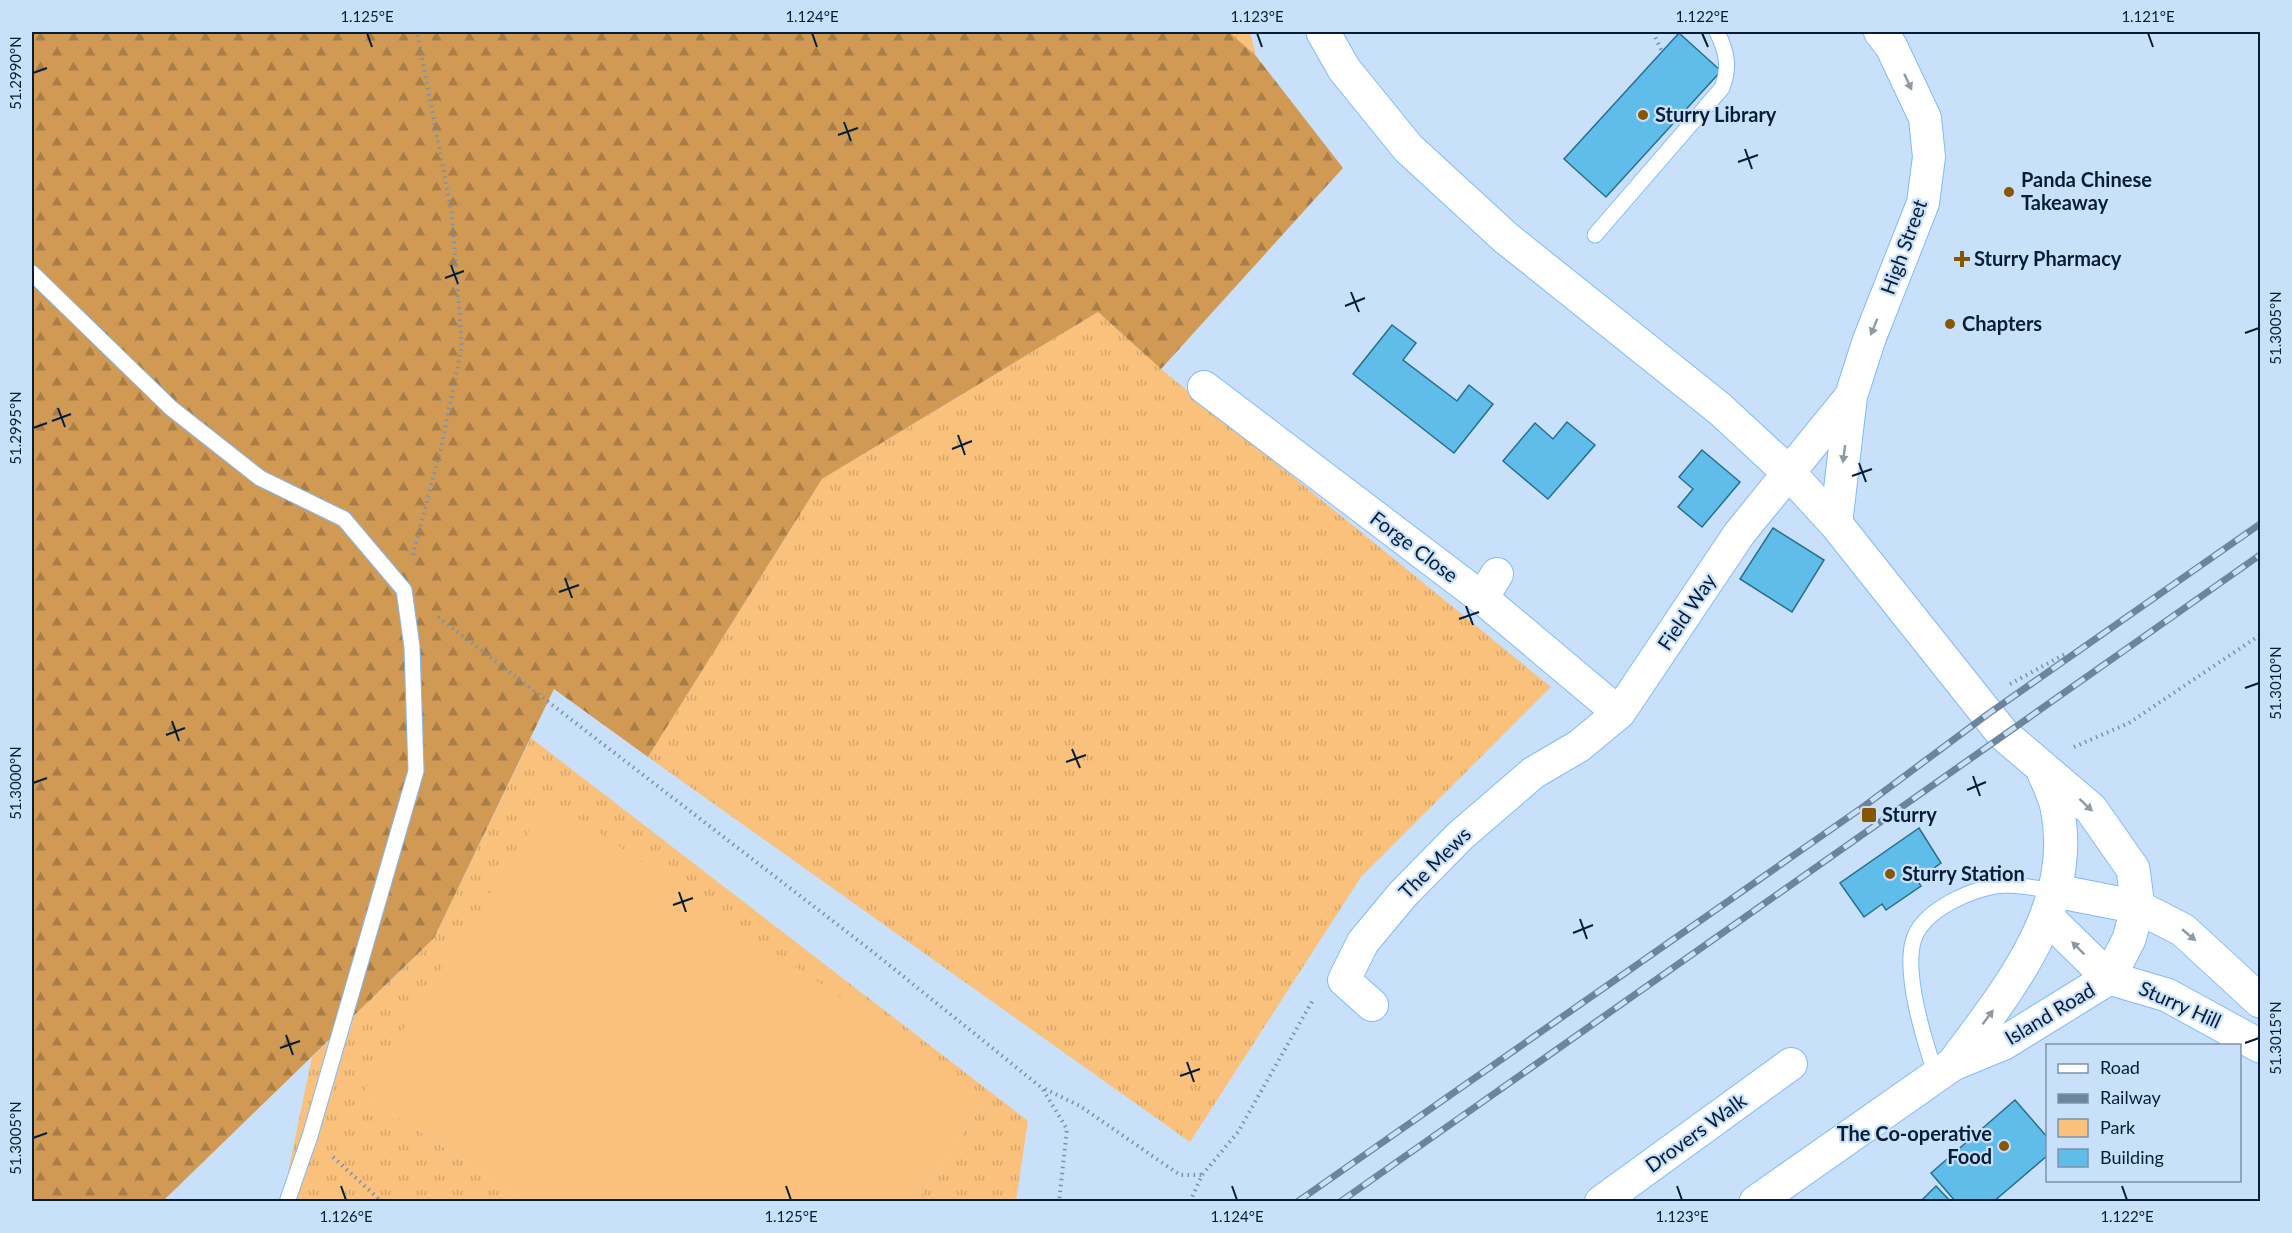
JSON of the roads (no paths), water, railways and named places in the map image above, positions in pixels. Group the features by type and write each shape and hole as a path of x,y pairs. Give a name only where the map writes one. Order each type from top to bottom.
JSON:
{"main road":[{"path":"1323,32 1344,69 1408,148 1506,238 1720,409 1789,473 1836,524 2004,734 2091,809 2133,869 2138,907"},
{"path":"2041,767 2057,807 2059,841 2052,904 2138,907 2183,930 2260,1002"},
{"name":"Sturry Hill","path":"2052,904 2109,978 2167,995 2260,1046"},
{"name":"Island Road","path":"1944,1070 2003,996 2052,904"},
{"name":"Island Road","path":"1756,1202 1944,1070 2004,1043 2109,978 2129,939 2138,907"}],"street":[{"name":"High Street","path":"1836,524 1851,396 1869,340 1923,203 1929,157 1925,118 1891,46 1880,32"},
{"name":"Forge Close","path":"1204,387 1489,586 1619,713"},
{"name":"High Street","path":"1789,473 1851,396"},
{"name":"Field Way","path":"1579,746 1619,713 1739,534 1789,473"},
{"name":"The Mews","path":"1372,1005 1344,980 1363,942 1403,894 1460,836 1533,772 1579,746"},
{"name":"Drovers Walk","path":"1601,1202 1791,1064"}],"lane":[{"path":"1595,235 1722,88 1728,72 1726,49 1717,32"},
{"path":"32,273 171,408 260,478 344,519 404,590 411,647 416,771 310,1136 287,1202"},
{"path":"1944,1070 1918,1018 1911,953 1913,940 1922,924 1960,897 2004,885 2052,904"}],"railway":[{"path":"1297,1202 1863,807 1988,714 2260,524"},
{"path":"1340,1202 2260,555"}],"place":[{"name":"Sturry Library","path":"1643,115"},
{"name":"Panda Chinese Takeaway","path":"2009,192"},
{"name":"Sturry Pharmacy","path":"1962,259"},
{"name":"Chapters","path":"1950,324"},
{"name":"Sturry","path":"1869,815"},
{"name":"Sturry Station","path":"1890,874"},
{"name":"The Co-operative Food","path":"2004,1146"}]}
